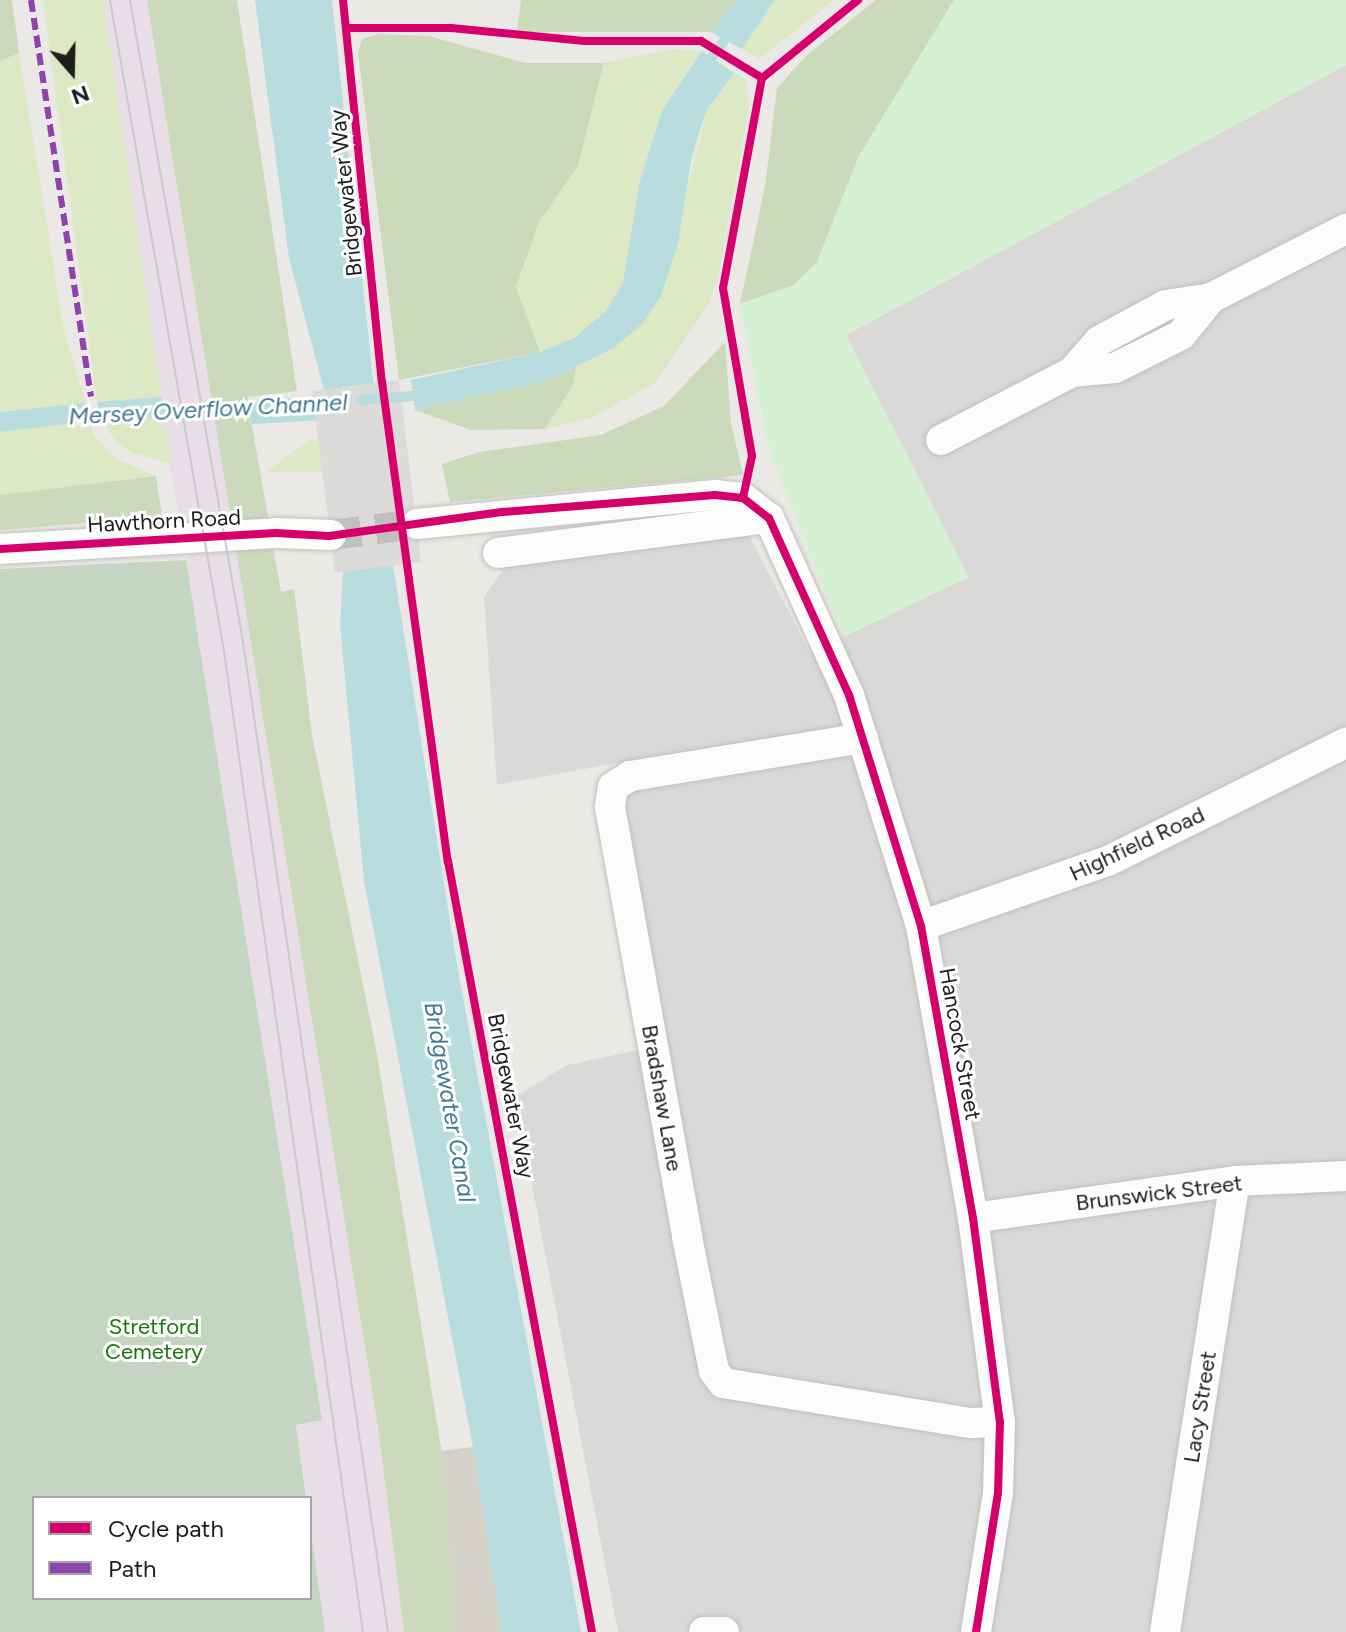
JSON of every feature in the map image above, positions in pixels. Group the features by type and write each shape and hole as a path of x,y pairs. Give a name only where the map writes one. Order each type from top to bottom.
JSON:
{"street":[{"path":"941,440 1072,372 1099,341 1112,333 1166,305 1211,298 1346,229"},
{"name":"Hancock Street","path":"417,524 715,495 743,498 769,518 833,655 863,738 921,926 973,1218 1000,1422 998,1493 976,1632"},
{"path":"498,553 769,518"},
{"name":"Hawthorn Road","path":"0,549 260,534 331,535"},
{"name":"Bradshaw Lane","path":"863,738 630,776 613,787 610,807 687,1237 714,1371 723,1383 971,1423 1000,1422"},
{"name":"Highfield Road","path":"921,926 1108,861 1346,743"},
{"name":"Brunswick Street","path":"973,1218 1235,1181 1346,1176"},
{"name":"Lacy Street","path":"1165,1632 1235,1181"},
{"path":"704,1632 724,1632"}],"shaded area":[{"path":"90,0 192,0 248,400 281,592 421,1632 325,1632 312,1539 312,1496 306,1496 296,1424 322,1419 186,560"},
{"path":"1346,65 1346,1632 618,1632 515,1097 567,1065 663,1045 617,763 497,785 484,597 510,559 748,533 810,653 968,577 846,335"},
{"path":"473,1447 503,1632 455,1632 441,1451"}],"green space":[{"path":"0,0 12,0 19,53 0,61"},
{"path":"43,0 103,0 162,397 97,402"},
{"path":"147,0 237,0 297,391 247,397 281,592 294,589 312,735 376,1048 444,1466 455,1632 404,1632 378,1427"},
{"path":"521,0 737,0 711,32 517,32"},
{"path":"775,0 834,0 759,59 742,49"},
{"path":"876,0 954,0 859,156 817,262 794,285 740,304 765,186 777,88 807,55"},
{"path":"954,0 1346,0 1346,65 846,335 969,577 843,637 770,453 740,304 794,285 817,262 859,156"},
{"path":"378,34 429,36 525,63 604,63 578,166 539,222 516,287 540,352 399,380 358,53 362,39"},
{"path":"674,49 702,51 663,109 640,180 623,283 605,312 574,338 540,352 516,287 539,222 578,166 604,63"},
{"path":"19,53 64,330 86,403 0,412 0,61"},
{"path":"734,73 746,80 749,106 719,274 708,305 655,383 591,418 545,429 572,385 576,367 614,348 642,324 661,296 707,109"},
{"path":"725,342 731,423 743,475 450,502 442,464 479,452 601,435 664,406"},
{"path":"576,367 573,385 545,429 471,430 415,410 549,380"},
{"path":"165,416 171,464 131,452 117,443 101,420"},
{"path":"91,421 93,435 113,457 156,476 0,495 0,432"},
{"path":"319,440 323,472 265,472 309,441"},
{"path":"156,476 162,517 0,530 0,495"},
{"name":"Stretford Cemetery","path":"186,560 322,1420 296,1425 306,1496 32,1496 32,1600 312,1600 312,1538 325,1632 0,1632 0,569"}],"water":[{"name":"Bridgewater Canal","path":"255,0 332,0 393,565 457,965 581,1632 502,1632 473,1447 364,881 340,625 343,572 324,390 289,258"},
{"path":"737,0 775,0 742,49 711,32"},
{"path":"702,51 734,73 707,109 692,156 678,243 661,296 642,324 614,348 549,380 415,410 411,380 540,352 574,338 605,312 623,283 640,180 663,109"},
{"path":"162,397 165,416 101,420 97,402"},
{"path":"319,397 323,420 252,424 248,400"},
{"path":"86,403 91,421 0,432 0,412"}],"pier":[{"path":"399,380 421,562 335,573 312,391"}],"waterway":[{"name":"Mersey Overflow Channel","path":"705,66 732,30"},
{"name":"Mersey Overflow Channel","path":"361,400 425,395"},
{"name":"Mersey Overflow Channel","path":"150,410 262,408"}],"tunnel":[{"path":"331,535 417,524"}],"tram line":[{"path":"110,0 224,651 363,1632"},
{"path":"130,0 243,642 388,1632"}],"marked path":[{"path":"31,0 91,396"}],"cycle path":[{"name":"Bridgewater Way","path":"343,0 382,382 448,861 592,1632"},
{"path":"743,498 752,456 723,288 762,78 858,0"},
{"path":"348,28 451,28 584,41 701,41 762,78"},
{"path":"0,549 276,533 329,536 503,512 715,495 743,498 769,518 849,695 921,926 973,1218 1000,1422 998,1493 976,1632"}]}
